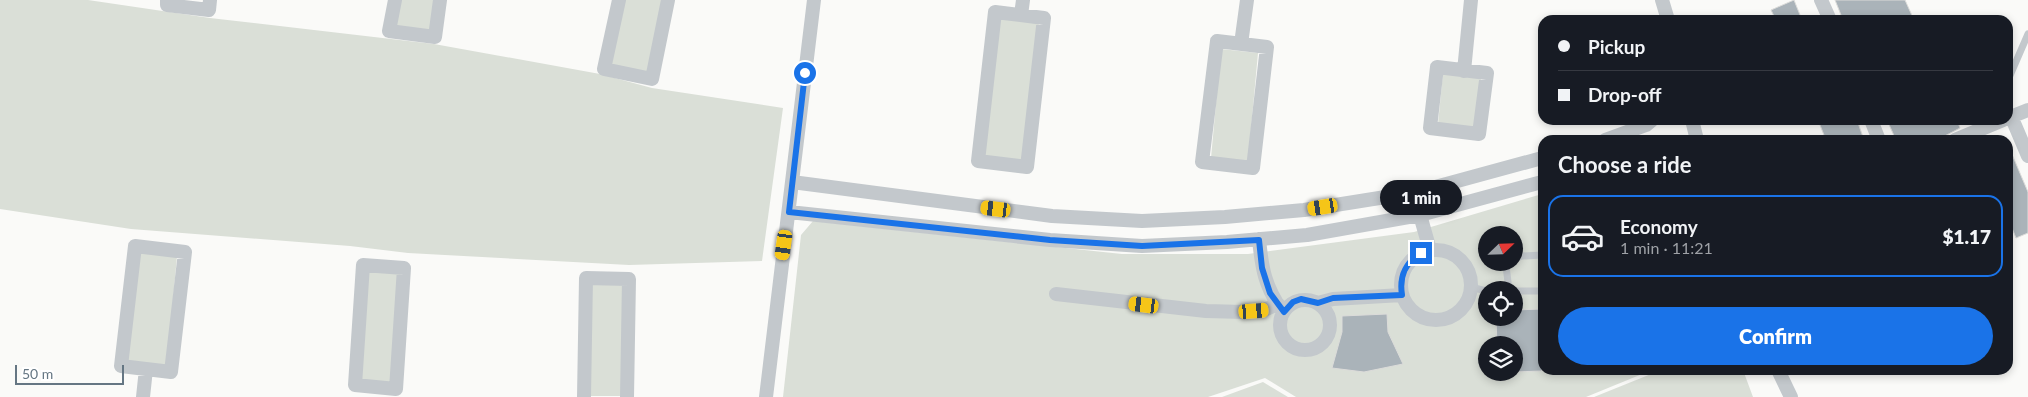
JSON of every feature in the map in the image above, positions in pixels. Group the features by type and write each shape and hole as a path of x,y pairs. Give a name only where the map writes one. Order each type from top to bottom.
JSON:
{"street":[{"path":"168,0 167,5 209,10 210,0"},
{"path":"395,0 389,31 435,37 440,0"},
{"path":"619,0 604,69 652,79 668,0"},
{"path":"766,397 814,0"},
{"path":"1021,15 1023,0"},
{"path":"1241,44 1247,0"},
{"path":"1464,70 1471,0"},
{"path":"1662,0 1666,15"},
{"path":"1821,0 1828,15"},
{"path":"995,12 1021,15 1044,18 1027,167 978,161 995,12"},
{"path":"1217,41 1241,44 1267,47 1253,168 1202,162 1217,41"},
{"path":"1437,67 1464,70 1486,73 1479,134 1430,128 1437,67"},
{"path":"2013,114 2028,110"},
{"path":"1619,135 1646,125"},
{"path":"1966,135 1988,125"},
{"path":"2012,125 2028,156"},
{"path":"792,182 1043,214 1142,221 1225,218 1304,210 1417,192 1538,159"},
{"path":"1512,167 1518,189"},
{"path":"789,212 1050,240 1142,246 1259,240 1307,235 1420,215 1538,183"},
{"path":"1417,192 1420,215 1430,250"},
{"path":"1259,240 1262,268 1270,293 1281,308 1280,324 1282,333 1286,341 1300,350 1316,348 1327,338 1330,330 1329,315 1318,303"},
{"path":"135,246 185,252 171,372 146,369 121,366 135,246"},
{"path":"1430,250 1451,253 1460,259 1470,277 1471,287 1463,308 1455,315 1445,319 1434,320 1424,318 1414,312 1402,295 1401,285 1406,266 1413,258 1430,250"},
{"path":"363,265 404,268 396,389 372,392 355,385 363,265"},
{"path":"584,397 586,278 629,279 627,397"},
{"path":"1056,294 1206,311 1244,312 1281,308 1301,299 1318,303 1333,298 1402,295"},
{"path":"143,397 146,369"},
{"path":"1780,375 1791,396"}],"lane":[{"path":"2013,68 2028,34"},
{"path":"1523,256 1538,255"},
{"path":"1471,287 1478,289"},
{"path":"1523,291 1538,291"}],"shaded area":[{"path":"0,0 88,0 210,18 434,44 600,74 652,88 783,108 762,261 629,265 408,253 350,246 131,229 0,209"},
{"path":"398,0 436,0 432,32 393,28"},
{"path":"623,0 665,0 650,76 609,66"},
{"path":"998,17 1039,22 1023,161 983,158"},
{"path":"1221,49 1258,53 1248,161 1211,158"},
{"path":"1443,73 1481,78 1476,128 1438,124"},
{"path":"1538,195 1538,375 1640,375 1586,397 1296,397 1265,378 1208,397 783,397 801,235 813,221 1122,254 1248,254 1414,232"},
{"path":"139,251 177,256 167,366 126,363"},
{"path":"366,268 401,271 392,385 358,383"},
{"path":"588,280 626,282 624,396 587,396"},
{"path":"1649,375 1745,375 1753,397 1594,397"},
{"path":"1263,382 1288,397 1222,397"}],"building":[{"path":"1794,0 1800,15 1774,15 1771,10"},
{"path":"1835,0 1905,0 1912,15 1841,15"},
{"path":"1820,125 1859,125 1862,135 1824,135"},
{"path":"1889,125 1959,125 1960,128 1947,135 1894,135"},
{"path":"2013,157 2028,192 2028,233 2016,238 2013,230"},
{"path":"1538,309 1538,371 1523,372 1523,336 1497,336 1496,326 1523,326 1523,310"},
{"path":"1387,314 1388,332 1403,364 1364,372 1332,368 1342,332 1342,316"}],"route":[{"path":"805,73 789,212 1050,240 1142,246 1259,240 1262,268 1270,293 1284,312 1293,302 1301,299 1318,303 1333,298 1402,295 1402,275 1406,266 1421,253"}]}
